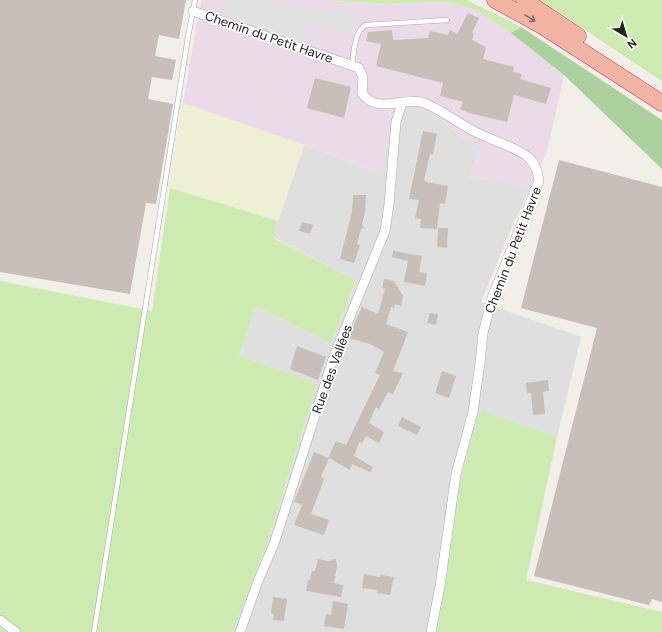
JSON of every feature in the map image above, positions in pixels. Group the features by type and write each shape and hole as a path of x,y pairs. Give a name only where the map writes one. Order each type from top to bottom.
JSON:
{"highway":[{"path":"495,0 544,27 662,104"},
{"path":"524,0 662,90"}],"street":[{"name":"Chemin du Petit Havre","path":"193,11 359,68 364,77 362,93 365,99 371,103 381,104 416,101 425,104 470,130 518,150 533,162 538,174 539,181 493,296 483,333 473,412 456,474 440,586 431,632"},
{"name":"Rue des Vallées","path":"240,632 258,581 274,544 333,359 385,231 389,204 396,122 402,103"},
{"path":"0,620 16,632"}],"lane":[{"path":"94,632 195,0"},
{"path":"352,65 358,34 366,25 447,20"}],"shaded area":[{"path":"201,0 323,0 387,4 446,2 474,9 511,33 564,75 547,152 531,187 469,177 481,146 465,141 436,115 414,107 390,118 383,174 183,103"},
{"path":"226,0 266,0 300,7 358,14 353,33 305,26 300,42 222,13"},
{"path":"414,107 436,115 465,141 481,146 469,177 531,187 511,229 481,302 581,337 557,437 481,411 448,569 437,632 233,632 269,538 317,385 239,356 256,306 331,343 356,280 273,237 304,145 382,174 390,118"}],"green space":[{"path":"323,0 467,0 521,27 511,33 474,9 446,2 387,4"},
{"path":"540,0 662,0 662,81"},
{"path":"521,27 662,120 662,169 564,75 511,33"},
{"path":"183,103 304,145 278,221 170,188"},
{"path":"170,188 278,221 273,238 356,280 331,343 256,306 239,356 317,384 269,538 233,632 0,632 0,281 152,311"},
{"path":"481,411 557,437 526,580 662,612 662,632 437,632 462,474"}],"building":[{"path":"0,0 186,0 179,39 159,35 155,56 176,60 172,80 152,77 148,99 173,104 156,204 146,203 130,294 0,272"},
{"path":"468,13 479,18 472,33 474,34 472,40 486,47 483,59 514,67 513,72 522,74 520,79 551,88 546,104 514,95 507,122 469,113 460,109 463,102 440,96 443,83 376,66 381,44 366,41 368,32 392,30 393,40 428,38 430,31 448,35 450,30 457,34"},
{"path":"315,78 351,87 344,118 307,108"},
{"path":"423,131 437,134 433,154 430,154 424,180 426,182 448,186 445,204 440,203 437,229 420,228 421,219 415,218 419,200 409,199"},
{"path":"559,160 662,187 662,602 652,599 649,605 534,576 597,328 521,308"},
{"path":"353,195 366,195 365,212 362,224 364,228 361,229 357,244 360,245 354,263 340,259 352,212"},
{"path":"302,222 313,225 310,234 299,231"},
{"path":"438,228 448,228 447,248 437,247"},
{"path":"393,251 422,256 419,272 427,273 425,286 404,282 408,261 392,257"},
{"path":"384,279 394,281 403,296 401,306 395,304 394,308 391,307 386,324 408,332 393,371 403,373 393,394 388,392 379,409 376,407 369,423 384,432 379,443 366,436 362,443 359,442 354,456 373,467 370,472 352,464 350,470 329,458 321,477 324,479 311,514 329,520 324,535 294,525 302,505 294,502 314,452 328,458 336,441 346,445 380,375 375,373 384,352 370,344 348,338 362,307 378,314 385,289 382,288"},
{"path":"430,313 438,314 436,325 427,323"},
{"path":"297,346 326,357 318,380 290,369"},
{"path":"442,371 456,376 449,398 435,393"},
{"path":"548,380 549,391 543,392 545,414 533,415 531,393 527,393 526,383"},
{"path":"402,417 421,427 417,435 398,426"},
{"path":"318,559 328,561 336,559 337,565 334,583 343,585 341,597 306,591 308,580 310,580 312,571 315,571"},
{"path":"364,574 380,577 381,575 394,577 390,595 377,593 378,590 362,588"},
{"path":"273,597 287,599 284,621 273,620 274,614 271,613"},
{"path":"333,601 348,604 344,629 324,626 326,614 331,615"}]}
